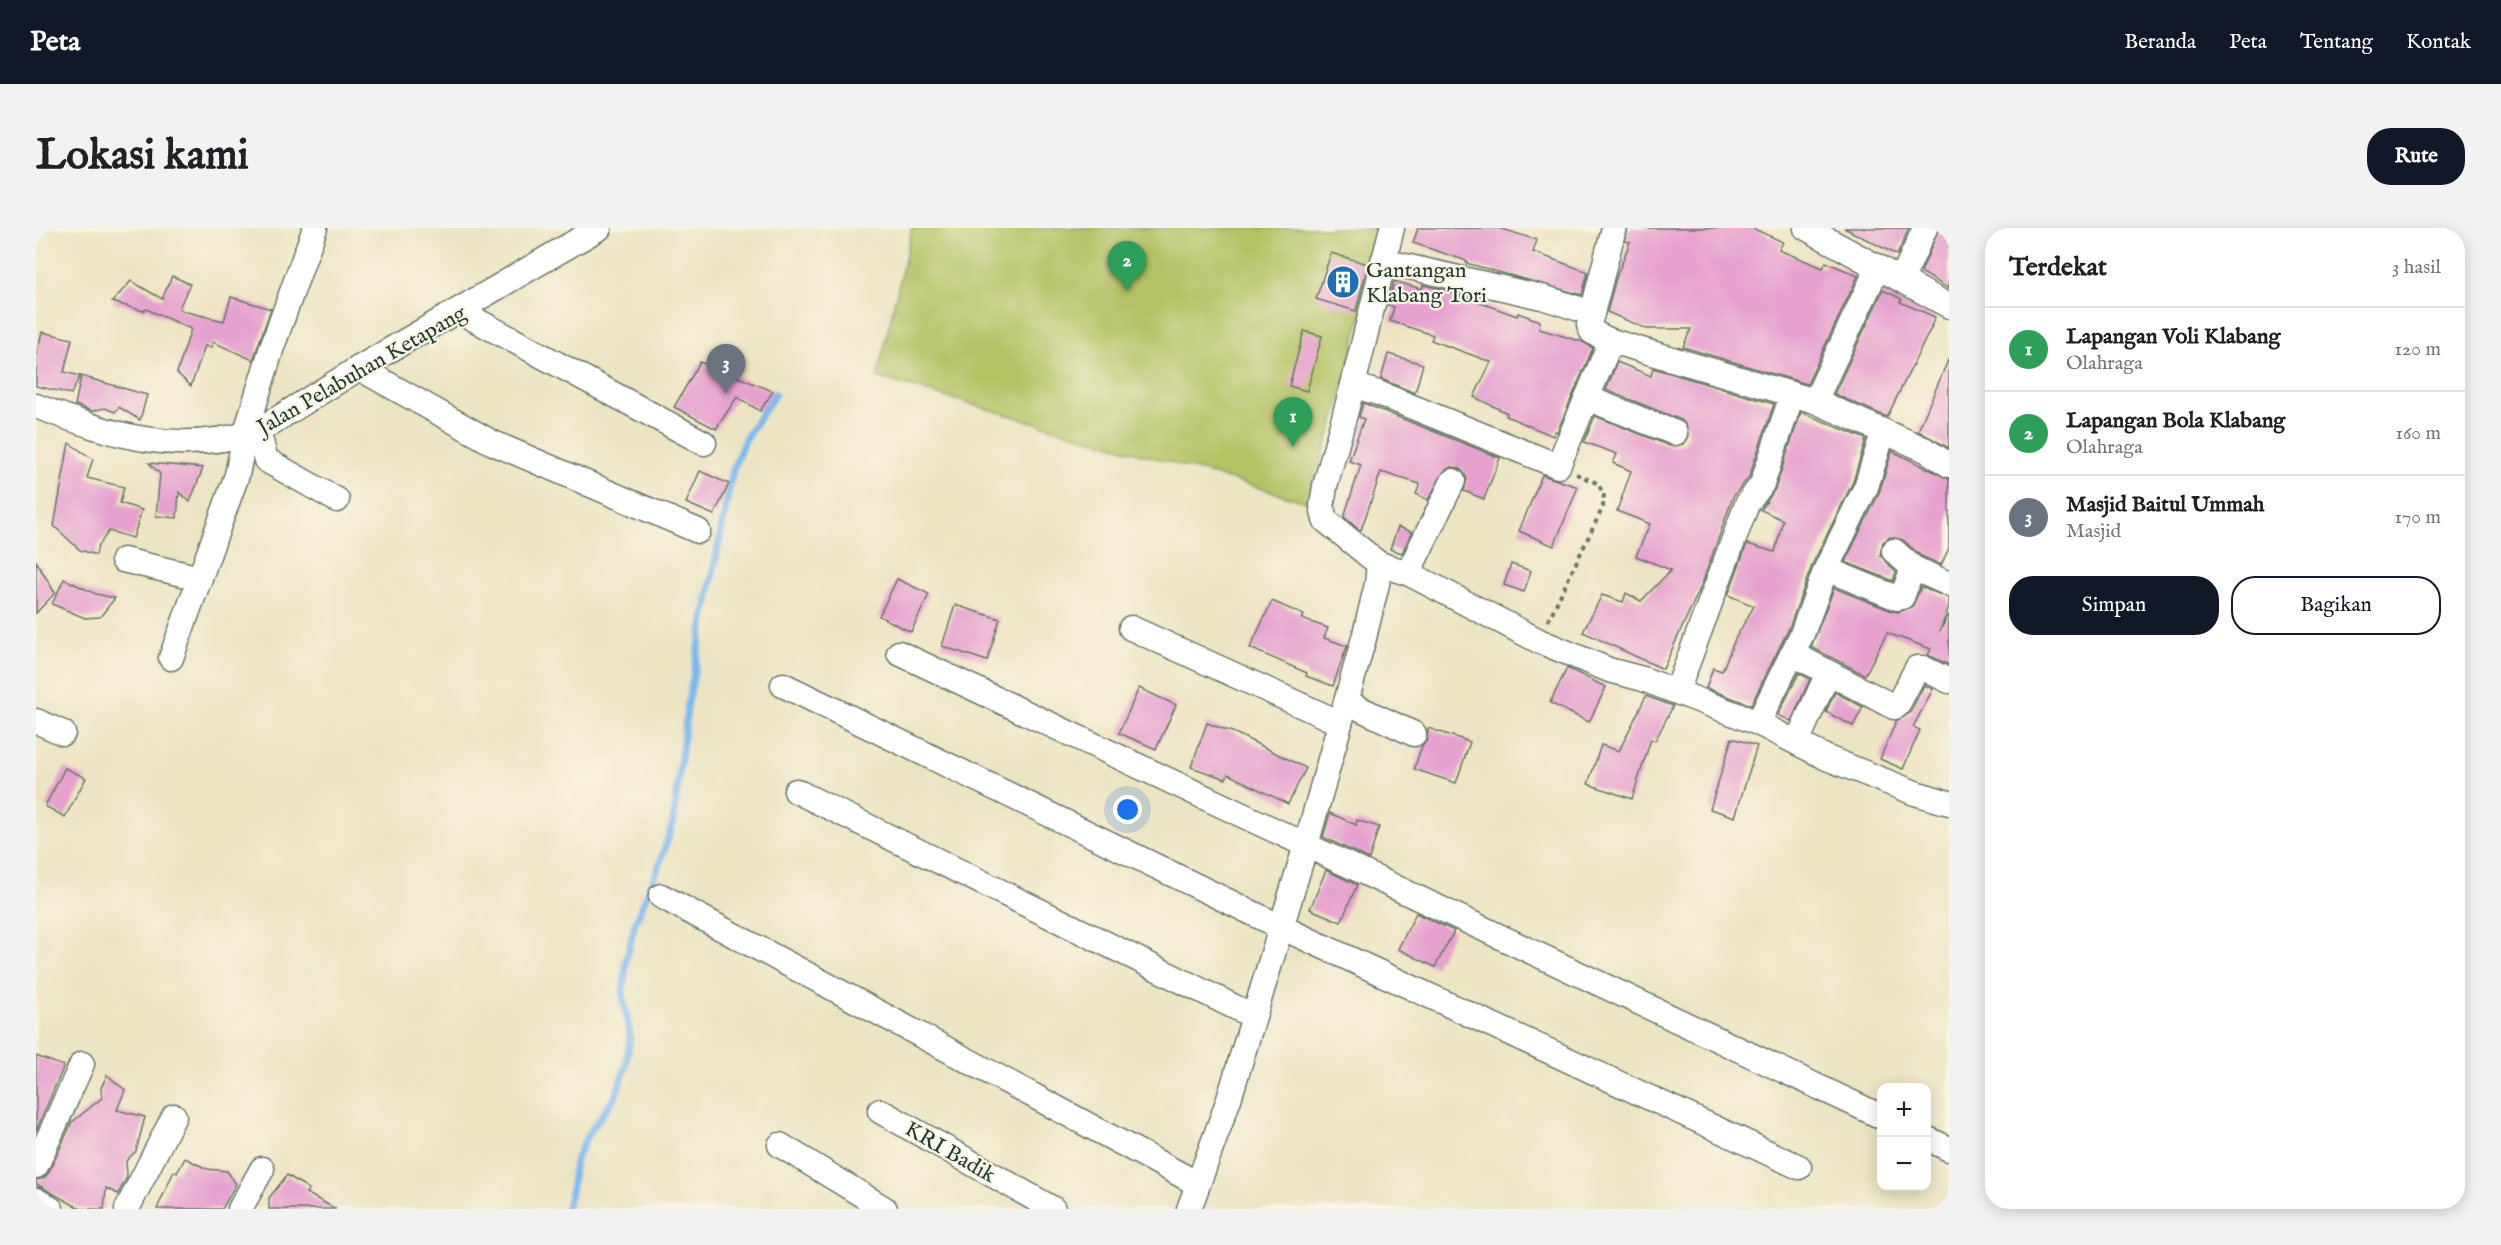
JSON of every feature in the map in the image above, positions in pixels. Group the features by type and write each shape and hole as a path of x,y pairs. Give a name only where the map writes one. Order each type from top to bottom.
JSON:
{"street":[{"path":"171,658 251,433 272,347 315,228"},
{"name":"Jalan Pelabuhan Ketapang","path":"36,406 99,430 147,441 184,442 251,433 599,228"},
{"path":"1392,228 1353,386 1325,486 1322,506 1325,520 1379,564 1408,573 1539,641 1610,670 1643,679 1758,723 1802,730 1827,758 1949,803"},
{"path":"1614,228 1589,325 1592,332 1611,341 1815,401 1883,433 1926,450 1949,465"},
{"path":"1806,228 1949,306"},
{"path":"1902,279 1925,228"},
{"path":"1383,261 1542,297 1592,313"},
{"path":"1815,401 1878,267"},
{"path":"459,311 704,443"},
{"path":"1353,386 1378,393 1558,466 1611,341"},
{"path":"358,368 491,442 698,531"},
{"path":"1677,692 1747,504 1762,484 1792,395"},
{"path":"1587,398 1675,434"},
{"path":"251,433 266,460 337,500"},
{"path":"1758,723 1793,654 1826,569 1866,487 1883,433"},
{"path":"1408,573 1453,481"},
{"path":"1894,551 1913,568 1949,584"},
{"path":"123,560 200,578"},
{"path":"1189,1209 1229,1098 1306,845 1367,627 1379,564"},
{"path":"1826,569 1899,598 1913,568"},
{"path":"1131,628 1343,713 1414,734"},
{"path":"899,653 1877,1115"},
{"path":"1793,654 1894,707 1897,706 1917,668 1923,668 1949,681"},
{"path":"1802,730 1828,674"},
{"path":"783,685 1281,927 1799,1167"},
{"path":"36,721 63,733"},
{"path":"796,791 1253,1016"},
{"path":"661,896 1198,1184"},
{"path":"36,1166 82,1064"},
{"name":"KRI Badik","path":"880,1111 1053,1209"},
{"path":"126,1209 174,1116"},
{"path":"1931,1140 1949,1149"},
{"path":"780,1145 885,1209"},
{"path":"240,1209 262,1169"},
{"path":"36,1200 51,1209"}],"path":[{"path":"1539,641 1602,507 1604,494 1597,483 1558,466"}],"green space":[{"path":"912,228 1383,228 1336,416 1307,502 877,377"}],"building":[{"path":"1418,228 1499,228 1537,240 1533,252 1588,272 1582,295 1466,263 1467,261 1413,243"},
{"path":"1628,228 1752,228 1783,242 1779,250 1823,268 1826,262 1858,276 1807,384 1683,347 1691,329 1647,329 1607,312 1616,278 1630,242 1625,241"},
{"path":"1844,228 1909,228 1897,255"},
{"path":"1939,228 1949,228 1949,289 1921,272"},
{"name":"Gantangan Klabang Tori","path":"1331,253 1368,264 1356,311 1316,299"},
{"path":"172,276 190,284 179,308 183,311 224,321 231,297 271,309 253,360 213,342 211,348 205,346 191,386 177,373 191,329 146,309 144,311 112,302 131,281 162,299"},
{"path":"1394,281 1422,289 1423,285 1442,289 1517,316 1518,313 1540,321 1539,329 1583,342 1593,348 1557,432 1555,431 1553,436 1506,416 1507,413 1474,397 1491,362 1431,340 1433,335 1390,321 1394,307 1388,305"},
{"path":"1883,290 1902,299 1900,302 1935,317 1887,417 1834,394"},
{"path":"1304,331 1322,336 1307,391 1289,386"},
{"path":"42,332 72,339 64,372 80,376 71,394 36,386 36,357"},
{"path":"1388,354 1423,364 1415,393 1381,379"},
{"path":"1949,358 1949,448 1918,431"},
{"path":"700,362 773,391 760,411 737,397 716,429 674,407"},
{"path":"1617,362 1651,376 1653,368 1774,404 1749,477 1733,497 1702,584 1663,669 1583,632 1602,595 1623,602 1626,593 1641,601 1671,570 1636,556 1650,524 1617,511 1631,471 1613,463 1617,454 1584,442 1595,416 1670,446 1683,444 1688,438 1686,425 1681,420 1606,390"},
{"path":"81,376 147,395 140,420 119,407 115,412 105,408 92,411 75,405"},
{"path":"1363,403 1500,458 1484,499 1464,491 1467,479 1459,468 1451,467 1445,470 1428,500 1416,494 1420,484 1381,472 1361,530 1358,529 1344,517 1361,465 1349,461 1364,419 1359,417"},
{"path":"1801,412 1866,439 1853,482 1813,563 1789,628 1751,705 1706,688 1713,668 1722,671 1735,639 1754,606 1728,595 1747,544 1775,552 1783,520 1761,510 1775,489"},
{"path":"69,443 93,459 87,478 124,487 120,503 142,510 133,538 109,531 98,546 96,555 80,550 54,526"},
{"path":"1892,451 1949,479 1949,548 1941,565 1921,556 1903,540 1890,537 1883,542 1880,555 1896,572 1893,581 1845,562 1879,493"},
{"path":"149,463 203,468 190,502 179,492 177,518 156,516 160,474"},
{"path":"700,471 729,484 714,515 686,503"},
{"path":"1542,475 1578,487 1554,546 1519,531"},
{"path":"1398,527 1412,532 1402,553 1390,549"},
{"path":"36,561 55,593 36,613"},
{"path":"1511,564 1531,571 1524,592 1504,585"},
{"path":"64,579 96,594 115,598 100,617 85,618 52,604"},
{"path":"897,579 929,594 911,632 879,616"},
{"path":"1921,587 1949,598 1949,606 1940,631 1949,614 1949,665 1928,655 1931,649 1887,633 1865,675 1811,647 1834,588 1899,612 1912,607"},
{"path":"1272,601 1304,615 1302,619 1328,628 1324,638 1347,646 1333,686 1306,676 1307,673 1250,648"},
{"path":"955,605 1000,619 987,661 942,646"},
{"path":"1567,668 1606,687 1589,722 1550,703"},
{"path":"1799,673 1810,679 1791,721 1778,715"},
{"path":"1924,685 1933,689 1913,727 1920,730 1903,769 1880,759 1896,721 1910,713"},
{"path":"1139,688 1176,705 1156,749 1119,733"},
{"path":"1835,692 1863,707 1853,726 1826,712"},
{"path":"1646,696 1673,706 1655,741 1651,739 1632,799 1588,784 1601,745 1619,751"},
{"path":"1207,723 1235,733 1306,768 1288,804 1228,774 1226,779 1191,767"},
{"path":"1428,728 1470,742 1456,783 1414,769 1422,746 1427,740"},
{"path":"1732,738 1757,746 1735,817 1710,809"},
{"path":"65,768 86,778 65,817 45,806"},
{"path":"1330,813 1356,825 1357,820 1379,827 1369,859 1323,837"},
{"path":"1326,870 1357,885 1341,922 1310,909"},
{"path":"1416,913 1454,931 1435,967 1398,949"},
{"path":"36,1056 64,1066 36,1131"},
{"path":"107,1075 125,1090 117,1110 145,1117 136,1151 126,1161 127,1177 118,1194 106,1188 104,1209 81,1209 36,1184 36,1180 44,1178 49,1172 72,1122 102,1098 101,1088"},
{"path":"185,1158 207,1169 227,1171 236,1184 222,1209 157,1209 174,1171 177,1173"},
{"path":"287,1175 309,1189 306,1193 336,1209 269,1209 269,1198"}],"waterway":[{"path":"566,1209 575,1161 587,1136 615,1097 626,1066 630,1036 623,996 626,961 635,923 660,863 673,823 687,709 733,469 745,439 775,394"}],"place":[{"name":"Gantangan Klabang Tori","path":"1343,282"},
{"name":"Lapangan Bola Klabang","path":"1127,291"},
{"name":"Masjid Baitul Ummah","path":"726,394"},
{"name":"Lapangan Voli Klabang","path":"1293,447"}]}
